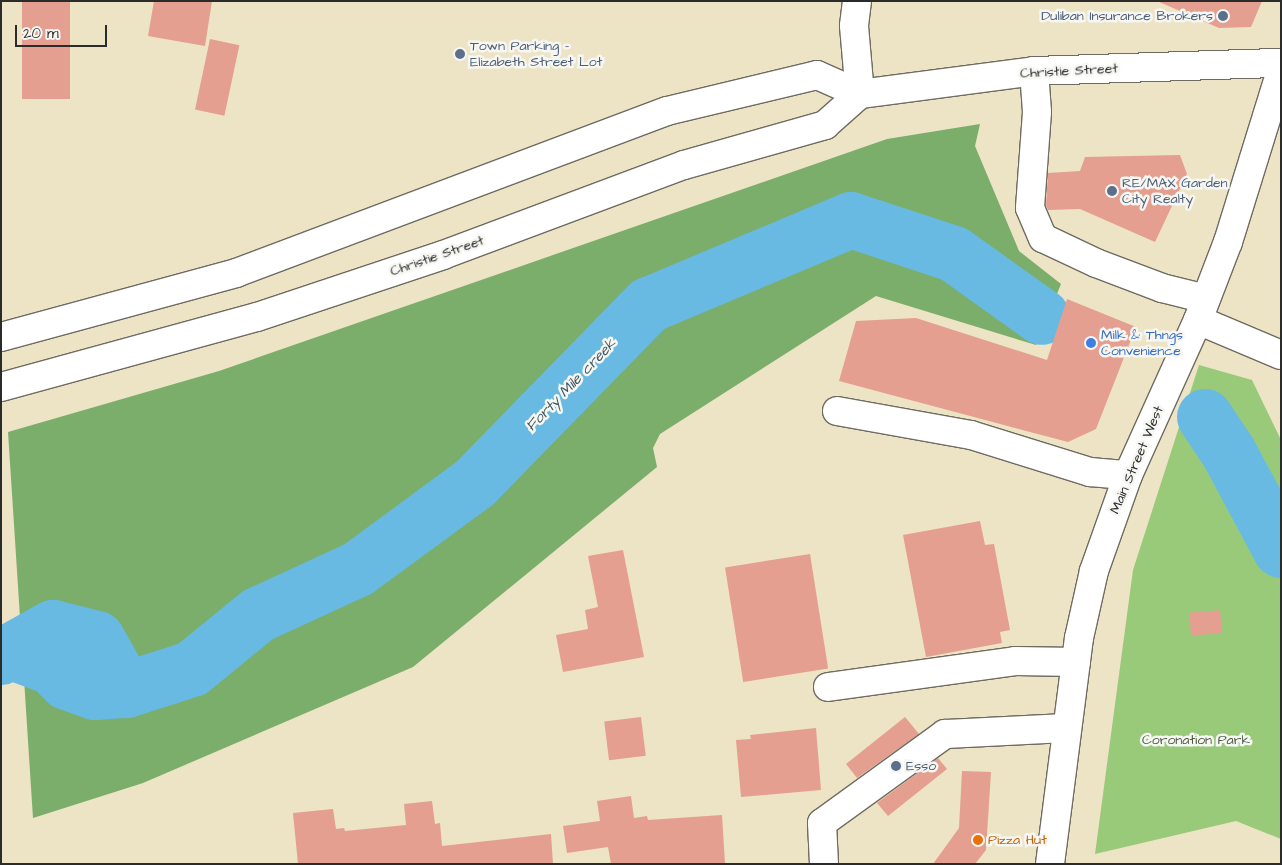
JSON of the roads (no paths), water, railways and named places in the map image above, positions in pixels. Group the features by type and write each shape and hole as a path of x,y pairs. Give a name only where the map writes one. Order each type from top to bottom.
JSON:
{"main road":[{"path":"1,337 236,273 667,111 817,75 860,94 854,26 856,1"},
{"name":"Christie Street","path":"1,387 91,365 257,318 415,264 684,165 825,125 860,94 1034,71 1281,63"},
{"path":"1034,71 1037,112 1030,208 1043,238 1096,263 1162,288 1281,354"},
{"name":"Main Street West","path":"1050,864 1076,662 1094,571 1128,475 1202,309 1228,242 1281,71"},
{"path":"837,411 971,434 1090,472 1128,475"},
{"path":"828,687 1015,661 1076,662"},
{"path":"824,864 822,823 945,734 1068,728"}],"waterway":[{"name":"Forty Mile creek","path":"1,657 53,628 97,639 126,690 192,669 258,615 358,569 475,483 649,305 851,220 954,254 1042,317"},
{"name":"Forty Mile creek","path":"1205,417 1229,453 1281,550"},
{"name":"Forty Mile creek","path":"12,652 52,667 67,682 95,692 126,690"}],"place":[{"name":"Duliban Insurance Brokers","path":"1223,16"},
{"name":"Town Parking – Elizabeth Street Lot","path":"460,54"},
{"name":"RE/MAX Garden City Realty","path":"1112,191"},
{"name":"Milk & Thngs Convenience","path":"1091,343"},
{"name":"Esso","path":"896,766"},
{"name":"Pizza Hut","path":"978,840"}],"park label":[{"name":"Coronation Park","path":"1196,740"}]}
